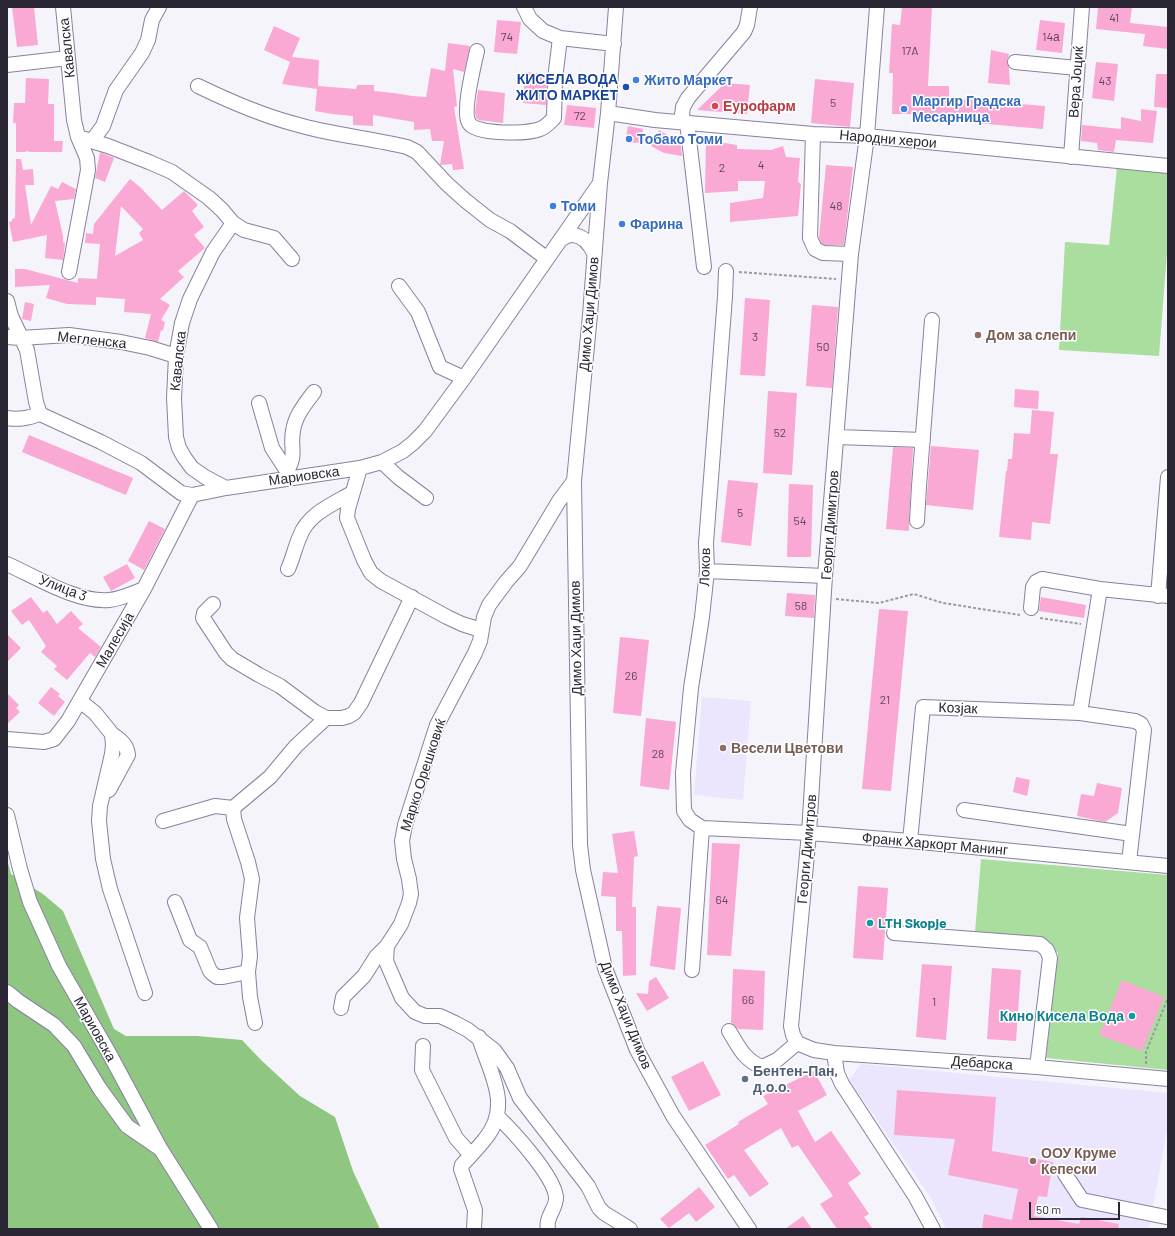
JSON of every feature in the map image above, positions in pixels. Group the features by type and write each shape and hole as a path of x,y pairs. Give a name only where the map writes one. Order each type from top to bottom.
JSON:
{"street":[{"name":"Кавалска","path":"63,7 74,120 85,139 88,170 69,272"},
{"path":"85,139 103,126 116,90 142,53 148,40 152,20 159,7"},
{"path":"524,7 530,19 543,31 560,38 614,44"},
{"name":"Димо Хаџи Димов","path":"616,7 608,113 600,183 590,315 574,481 580,845 605,968 637,1050 672,1116 749,1229"},
{"path":"704,267 683,107 688,98 744,32 747,25 750,7"},
{"name":"Георги Димитров","path":"797,1043 792,1035 791,1026 809,833 826,576 851,254 867,136 878,7"},
{"name":"Вера Јоциќ","path":"1071,157 1082,7"},
{"path":"477,51 468,98 467,118 469,124 478,130 522,133 540,130 554,118 555,79 560,38"},
{"path":"7,65 68,58"},
{"path":"1015,62 1077,68"},
{"path":"198,86 241,106 295,124 327,132 407,147 417,152 447,184 466,201 490,220 510,230 546,258"},
{"name":"Народни херои","path":"608,113 655,120 813,134 867,136 1168,166"},
{"path":"813,134 810,238 816,249 823,253 851,254"},
{"path":"85,139 142,159 172,172 209,198 233,223 244,230 274,238 292,260"},
{"name":"Мариовска","path":"192,495 288,475 360,468 382,462 393,457 413,443 424,431 464,378 546,258 600,183"},
{"name":"Кавалска","path":"226,488 204,477 192,468 178,448 174,398 176,356 182,323 190,299 213,252 233,223"},
{"path":"560,240 572,235 581,237 588,242 594,253"},
{"name":"Локов","path":"702,828 690,820 684,811 682,773 691,688 702,617 707,571 706,543 726,271"},
{"path":"399,286 418,312 440,368 464,378"},
{"path":"7,301 14,337 27,350 36,402 40,414"},
{"path":"918,522 919,486 932,320"},
{"name":"Мегленска","path":"14,337 68,335 150,348 176,356"},
{"path":"288,475 294,450 293,431 295,423 300,409 314,392"},
{"path":"259,403 272,448 288,475"},
{"path":"7,418 17,420 27,419 40,414 101,442 141,463 181,493 192,495"},
{"path":"837,437 923,440"},
{"path":"382,462 398,477 426,498"},
{"path":"360,468 352,493 347,518 364,560 371,573 380,581 452,619 482,630"},
{"path":"1034,612 1034,588 1036,582 1042,579 1100,589 1163,596 1168,477"},
{"name":"Марко Орешковиќ","path":"341,1008 344,997 364,976 376,957 387,946 401,924 409,903 411,894 402,841 405,825 437,725 475,653 480,641 484,618 489,605 520,566 559,501 574,481"},
{"path":"288,569 294,556 300,535 310,520 324,509 352,493"},
{"name":"Малесија","path":"7,739 44,742 54,738 68,721 144,589 192,495"},
{"name":"Улица 3","path":"7,564 68,593 87,599 108,600 119,598 144,589"},
{"path":"707,571 826,576"},
{"path":"1080,713 1100,589"},
{"path":"214,604 204,613 203,618 226,653 232,659 280,686 315,712 326,718 342,718 354,713 358,708 412,597"},
{"path":"80,701 95,713 112,734 112,754 100,806 99,821 103,859 110,889 145,993"},
{"name":"Козјак","path":"910,841 923,707 1080,713 1135,721 1143,726 1144,730 1129,862"},
{"path":"163,821 215,806 233,808 270,777 296,746 326,718"},
{"path":"233,808 234,819 252,879 247,918 250,956 248,972 250,997 255,1023"},
{"path":"964,810 1132,834"},
{"name":"Мариовска","path":"7,815 18,863 30,902 59,966 109,1053 171,1168 211,1229"},
{"path":"692,970 702,828"},
{"name":"Франк Харкорт Манинг","path":"702,828 809,833 910,841 1168,866"},
{"path":"176,902 190,940 200,947 210,971 213,974 217,977 222,977 248,972"},
{"path":"894,933 1040,944 1046,950 1050,958 1037,1067"},
{"path":"387,946 386,961 402,998 415,1012 425,1016 440,1016 468,1030 494,1050 507,1068 520,1098 588,1186 599,1208 604,1214 630,1229"},
{"path":"7,992 54,1025 74,1046 100,1089 127,1126 160,1148"},
{"path":"729,1031 744,1055 752,1063 762,1067 777,1060 797,1043"},
{"path":"474,1229 475,1210 461,1169 462,1165 486,1139 497,1116 498,1102 495,1080 482,1050 479,1037"},
{"name":"Дебарска","path":"797,1043 814,1050 834,1053 1037,1067 1168,1079"},
{"path":"423,1046 422,1070 456,1138 471,1155"},
{"path":"834,1053 837,1073 842,1084 915,1196 933,1229"},
{"path":"497,1116 511,1129 546,1174 555,1193 556,1200 549,1216 547,1226 548,1229"},
{"path":"1065,1174 1082,1200 1166,1219"}],"path":[{"path":"726,271 849,280"},
{"path":"825,598 879,603 914,594 943,603 1023,615 1034,612 1094,626"},
{"path":"1145,1076 1146,1052 1168,998"}],"shaded area":[{"name":"Весели Цветови","path":"702,697 751,701 743,800 694,795"},
{"name":"ООУ Круме Кепески","path":"861,1064 1168,1093 1168,1124 1149,1229 946,1229 931,1198 849,1080"}],"green space":[{"path":"1117,167 1168,171 1168,240 1159,356 1059,350 1065,242 1109,245"},
{"path":"7,859 11,874 43,894 63,911 114,1029 126,1036 197,1036 242,1040 300,1096 335,1117 353,1171 380,1229 7,1229"},
{"path":"981,859 1168,875 1168,1070 1046,1058 1058,953 1042,937 975,932"}],"building":[{"path":"12,7 34,7 38,45 17,47"},
{"path":"902,7 932,7 928,86 949,86 949,98 1045,106 1043,129 953,121 954,114 892,114 893,73 889,73 892,24 900,25"},
{"path":"1098,7 1132,7 1130,23 1168,27 1168,49 1143,46 1145,34 1096,29"},
{"path":"497,20 521,22 517,54 494,52"},
{"path":"1040,20 1065,23 1062,53 1036,50"},
{"path":"274,26 300,38 292,57 319,60 318,86 356,89 357,85 374,85 374,91 412,96 426,97 431,68 445,71 448,43 470,46 464,72 453,69 457,106 454,107 464,169 453,170 452,164 440,165 444,141 432,141 430,129 414,130 414,122 373,115 373,126 353,125 353,116 315,111 317,89 282,84 290,62 264,50"},
{"path":"991,50 1009,54 1007,62 1009,68 1010,85 988,83"},
{"path":"1096,62 1118,64 1114,101 1092,98"},
{"path":"525,72 547,74 546,105 523,103"},
{"path":"1156,74 1168,74 1168,108 1154,107"},
{"path":"26,78 49,79 48,104 54,104 54,141 63,141 62,152 16,152 16,123 13,123 14,103 25,103"},
{"path":"815,79 854,83 850,127 811,123"},
{"path":"725,83 750,85 747,114 697,110"},
{"path":"478,90 505,93 503,123 479,120 476,118 475,112"},
{"path":"567,105 596,108 594,128 564,125"},
{"path":"1141,109 1157,111 1153,143 1116,140 1114,152 1098,150 1097,143 1081,141 1082,125 1121,129 1121,117 1141,121"},
{"path":"628,126 643,129 642,143 625,142"},
{"path":"659,130 673,138 680,138 682,156 664,153 651,146"},
{"path":"706,140 737,145 737,149 771,150 783,146 786,157 800,158 798,182 801,184 798,216 730,222 730,203 763,198 765,181 738,181 738,191 705,193"},
{"path":"100,152 114,158 105,182 95,178"},
{"path":"16,159 21,159 23,170 33,169 34,185 25,185 31,225 51,186 58,189 62,182 76,189 74,199 55,201 63,242 65,243 63,260 45,258 47,235 13,242 9,222 15,218"},
{"path":"826,165 853,167 844,245 825,245 821,243 819,238"},
{"path":"130,179 140,187 162,210 184,191 198,205 192,211 204,227 194,235 205,248 178,271 184,277 160,299 170,305 161,320 165,322 158,342 145,338 151,314 124,312 125,299 96,297 96,305 67,304 46,298 50,285 15,287 15,269 25,269 78,283 78,278 97,279 100,244 85,243 86,233 93,234 94,224","holes":["121,206 143,229 139,233 143,240 115,256"]},
{"path":"745,298 770,300 765,376 740,375"},
{"path":"25,302 34,304 31,321 22,319"},
{"path":"812,305 838,307 832,388 806,386"},
{"path":"1015,389 1039,391 1038,409 1014,407"},
{"path":"768,391 797,393 792,475 763,473"},
{"path":"1032,410 1054,412 1050,454 1058,454 1050,524 1032,522 1031,540 999,537 1006,471 1008,459 1012,459 1014,433 1030,434"},
{"path":"29,435 133,478 126,495 22,452"},
{"path":"931,446 979,450 973,510 926,505"},
{"path":"893,447 913,448 909,531 886,529"},
{"path":"728,480 758,483 751,546 721,542"},
{"path":"789,484 813,485 811,557 787,557"},
{"path":"149,521 165,529 144,570 128,561"},
{"path":"127,564 135,578 111,591 103,577"},
{"path":"787,593 815,595 814,618 785,616"},
{"path":"31,597 43,613 47,610 57,624 71,611 83,624 78,628 101,647 95,657 90,653 67,680 54,669 57,666 41,652 46,646 29,620 22,625 11,611"},
{"path":"1041,597 1086,605 1084,618 1039,611"},
{"path":"879,609 908,611 891,791 862,789"},
{"path":"7,634 21,648 7,662"},
{"path":"620,637 649,640 641,716 613,713"},
{"path":"51,687 60,694 58,696 65,702 54,716 38,703"},
{"path":"7,693 19,705 16,708 20,712 7,724"},
{"path":"646,718 676,722 669,790 640,786"},
{"path":"1016,777 1030,780 1027,796 1013,792"},
{"path":"1097,783 1122,788 1118,813 1105,822 1077,816 1081,794 1094,796"},
{"path":"634,831 638,856 634,857 632,907 636,907 636,975 623,976 622,931 616,931 616,897 601,896 603,872 618,873 612,834"},
{"path":"712,843 740,844 731,956 707,955"},
{"name":"LTH Skopje","path":"858,886 888,888 883,960 853,958"},
{"path":"657,906 681,908 675,970 650,966"},
{"path":"922,964 952,966 946,1040 916,1037"},
{"path":"992,968 1021,970 1016,1041 987,1039"},
{"path":"733,969 765,971 763,1030 738,1029 731,1023"},
{"path":"656,977 669,998 647,1011 636,993 648,994 649,981"},
{"name":"Кино Кисела Вода","path":"1122,980 1164,997 1142,1051 1099,1035"},
{"path":"703,1061 721,1095 689,1111 671,1077"},
{"path":"814,1071 827,1095 798,1111 815,1142 831,1131 861,1174 848,1183 869,1214 864,1217 873,1229 837,1229 820,1204 833,1196 798,1145 792,1148 781,1128 744,1150 769,1184 750,1197 734,1175 728,1179 705,1145 739,1124 738,1122 768,1104 763,1096"},
{"path":"897,1090 996,1097 992,1151 1053,1162 1047,1197 1038,1196 1034,1216 1079,1224 1078,1229 982,1229 984,1214 1012,1220 1018,1189 948,1175 955,1139 894,1135"},
{"path":"699,1187 715,1207 696,1222 689,1213 669,1228 660,1219"},
{"path":"803,1216 812,1229 785,1229"},
{"path":"1081,1217 1119,1224 1118,1229 1078,1229"}],"place":[{"name":"Жито Маркет","path":"636,80"},
{"name":"КИСЕЛА ВОДА ЖИТО МАРКЕТ","path":"626,87"},
{"name":"Еурофарм","path":"715,106"},
{"name":"Маргир Градска Месарница","path":"904,109"},
{"name":"Тобако Томи","path":"629,139"},
{"name":"Томи","path":"553,206"},
{"name":"Фарина","path":"622,224"},
{"name":"Дом за слепи","path":"978,335"},
{"name":"Весели Цветови","path":"723,748"},
{"name":"LTH Skopje","path":"870,923"},
{"name":"Кино Кисела Вода","path":"1132,1016"},
{"name":"Бентен-Пан, д.о.о.","path":"745,1079"},
{"name":"ООУ Круме Кепески","path":"1033,1161"}]}
